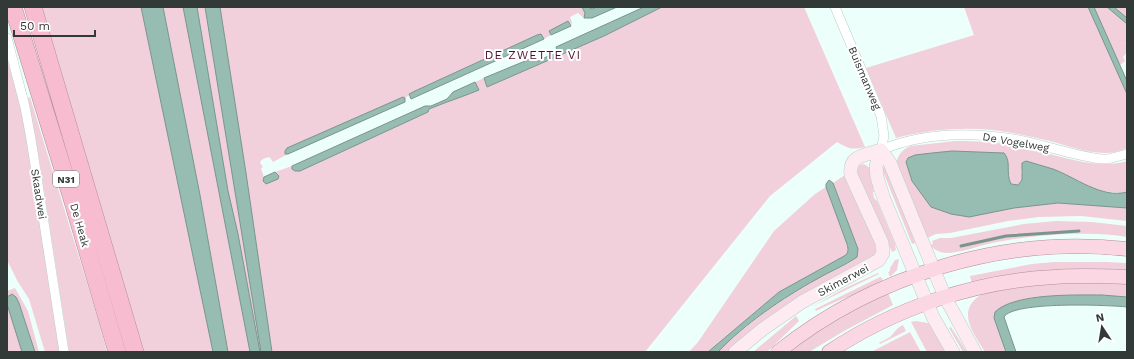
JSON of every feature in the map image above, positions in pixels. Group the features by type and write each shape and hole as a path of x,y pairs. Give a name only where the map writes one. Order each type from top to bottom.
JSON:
{"highway":[{"name":"De Heak","path":"14,7 117,352"},
{"name":"De Heak","path":"33,7 134,352"}],"main road":[{"path":"778,352 797,337 846,307 890,285 916,275 970,260 1014,251 1052,247 1086,246 1127,248"},
{"path":"829,352 890,318 927,303 979,288 1010,281 1052,277 1127,277"}],"street":[{"name":"Buismanweg","path":"835,7 883,123 884,136 876,166 877,177 884,199 927,303 952,352"},
{"name":"Skaadwei","path":"7,38 30,131 64,352"},
{"name":"De Vogelweg","path":"881,150 895,144 912,140 966,135 1020,140 1100,159 1108,159 1127,154"},
{"path":"881,150 890,163 945,297 974,352"},
{"name":"Skimerwei","path":"735,352 763,329 802,302 879,260 883,253 882,243 851,175 850,168 852,162 856,158 881,150"}],"shaded area":[{"path":"41,7 141,7 213,352 144,352"},
{"path":"141,7 163,7 200,195 228,352 213,352"},
{"path":"163,7 183,7 250,352 228,352 200,195"},
{"path":"183,7 197,7 228,191 238,234 260,352 250,352"},
{"path":"197,7 205,7 261,352 228,191"},
{"path":"205,7 220,7 272,352 261,352"},
{"path":"220,7 582,7 585,13 584,18 578,13 570,17 572,22 571,26 568,21 549,32 551,35 544,39 541,34 537,35 285,153 288,154 273,162 269,157 263,159 260,163 263,167 261,168 264,177 263,181 278,174 275,172 292,166 292,169 300,171 428,112 429,109 478,90 475,82 484,78 487,87 604,36 662,7 804,7 865,147 851,148 837,142 770,196 645,352 272,352"},
{"path":"582,7 592,9 597,7 617,7 592,18 584,18 585,13"},
{"path":"644,7 662,7 604,36 487,87 484,78 530,59 539,61 557,51 556,47"},
{"path":"964,7 1088,7 1127,94 1127,148 1108,153 1098,153 1014,133 981,129 944,130 896,138 866,68 974,35"},
{"path":"1088,7 1094,7 1127,81 1127,94"},
{"path":"1094,7 1107,7 1127,24 1127,44 1124,42 1127,45 1127,52 1123,57 1125,61 1120,65"},
{"path":"1107,7 1114,7 1127,18 1127,24"},
{"path":"1114,7 1127,7 1127,18"},
{"path":"568,21 571,26 551,35 549,31"},
{"path":"541,34 544,39 411,99 409,94 415,91"},
{"path":"7,59 19,99 30,157 60,352 45,352 29,299 18,282 7,260"},
{"path":"475,82 479,90 429,109 428,112 300,171 295,171 292,169 292,166 425,106 431,106 447,99 453,92"},
{"path":"30,97 107,352 69,352 41,171 28,98"},
{"path":"403,97 405,98 405,102 285,154 287,148"},
{"path":"955,141 988,142 1014,145 1088,163 1115,164 1127,161 1127,192 1098,191 1054,169 1021,170 1022,180 1018,185 1011,184 1007,177 1008,158 906,162 912,181 925,198 1014,208 1058,203 1127,208 1127,221 1081,216 1039,217 1008,221 950,233 936,234 925,239 896,165 900,153 908,147"},
{"path":"952,151 1004,153 1008,160 1008,175 1011,184 1018,185 1022,180 1022,163 1026,161 1053,169 1098,190 1118,193 1127,192 1127,208 1058,203 1014,208 969,217 951,214 931,207 912,181 906,162 908,158 915,155"},
{"path":"864,164 870,168 874,198 877,201 895,244 896,250 892,252 856,173 855,168"},
{"path":"884,167 887,168 919,242 912,244 882,169"},
{"path":"275,172 279,176 278,179 266,184 263,181 264,177"},
{"path":"845,175 875,241 875,256 753,331 728,352 718,352 752,322 778,303 820,277 850,263 853,260 858,249 833,183"},
{"path":"829,180 833,183 858,249 857,257 804,286 778,303 739,332 718,352 708,352 779,292 846,255 848,251 847,244 826,187"},
{"path":"826,187 849,250 846,255 779,292 708,352 689,352 698,342 774,231 815,194"},
{"path":"1056,221 1092,222 1127,226 1127,237 1096,234 1060,234 1007,240 951,253 938,251 930,245 933,244 932,241 940,238 951,238 1024,224"},
{"path":"899,259 897,270 890,277 888,272 890,271 890,268 895,260"},
{"path":"1054,262 1127,263 1127,271 972,284 970,276 1032,264"},
{"path":"878,273 879,274 813,306 845,288"},
{"path":"880,277 882,278 883,282 816,311 815,309"},
{"path":"1095,282 1127,284 1127,297 1102,295 1056,296 1021,300 994,318 1006,352 985,352 969,322 969,307 982,294 1027,285"},
{"path":"15,288 28,311 39,352 35,352 19,303 12,294 7,297 7,291"},
{"path":"888,293 893,305 844,331 809,352 788,352 836,320"},
{"path":"12,294 16,297 19,303 35,352 22,352 7,304 7,297"},
{"path":"1102,295 1127,297 1127,307 1062,305 1024,308 1011,312 1004,317 1016,352 1006,352 994,318 995,312 1004,306 1016,301 1046,296"},
{"path":"7,304 10,309 22,352 7,352"},
{"path":"796,316 799,321 767,352 753,352"},
{"path":"916,321 928,323 933,326 949,352 927,352 911,322"},
{"path":"903,325 906,331 880,344 879,343 890,337"},
{"path":"951,327 967,352 963,352 949,328"},
{"path":"910,332 921,352 871,352"}],"waterway":[{"path":"961,246 1006,236 1079,231"}],"district":[{"name":"DE ZWETTE VI","path":"533,55"}]}
